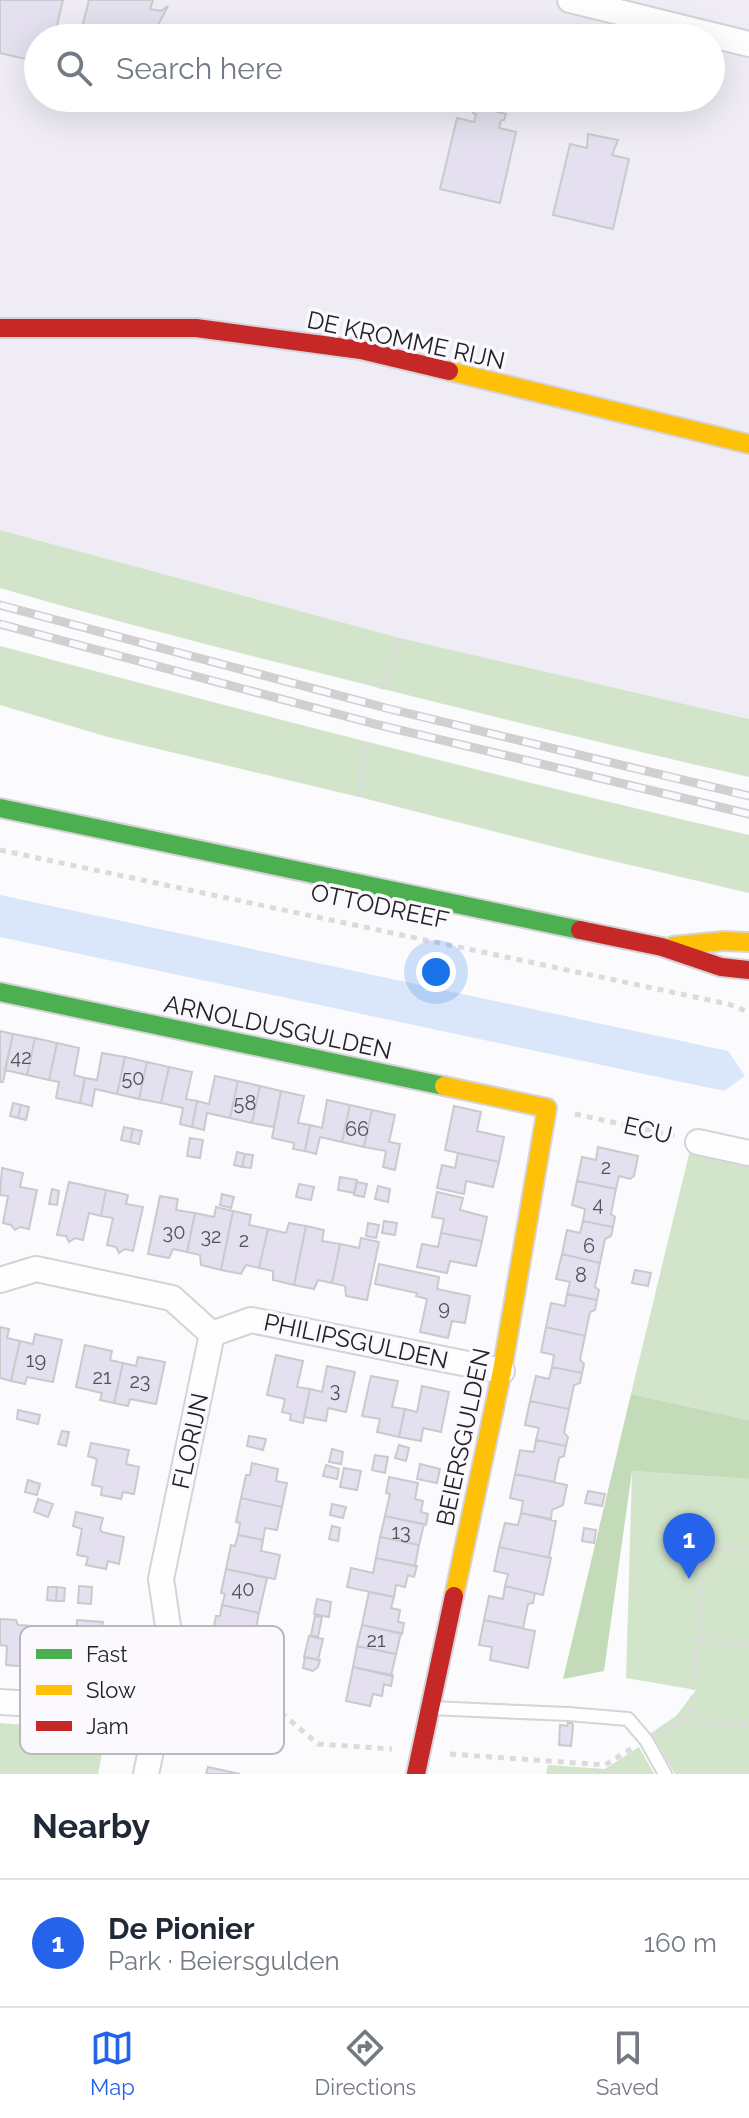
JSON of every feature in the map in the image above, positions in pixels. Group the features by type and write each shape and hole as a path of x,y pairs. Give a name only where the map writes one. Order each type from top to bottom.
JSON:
{"street":[{"path":"570,0 668,24"},
{"path":"725,38 749,44"},
{"name":"DE KROMME RIJN","path":"0,328 196,328 361,350 749,444"},
{"name":"OTTODREEF","path":"0,808 662,947 721,967 749,970"},
{"name":"OTTODREEF","path":"662,947 723,941 749,942"},
{"name":"ARNOLDUSGULDEN","path":"0,992 547,1108"},
{"name":"BEIERSGULDEN","path":"416,1774 502,1371 547,1108"},
{"name":"ECU","path":"698,1142 749,1153"},
{"path":"0,1280 36,1269 172,1298 212,1334"},
{"name":"PHILIPSGULDEN","path":"212,1334 251,1320 502,1371"},
{"name":"FLORIJN","path":"168,1626 161,1579 212,1334"},
{"path":"0,1702 20,1703"},
{"name":"FLORIJN","path":"146,1774 150,1754"}],"lane":[{"path":"430,1708 628,1719 646,1740 665,1774"}],"path":[{"path":"381,689 400,638"},
{"path":"359,797 366,742"},
{"name":"OTTODREEF","path":"0,850 728,1004 749,1012"},
{"name":"ECU","path":"547,1108 698,1142"},
{"path":"679,1720 692,1708 704,1548 749,1551"},
{"path":"697,1642 749,1645"}],"shaded area":[{"path":"0,0 749,0 749,719 400,638 0,530"}],"green space":[{"path":"0,530 400,638 749,719 749,777 530,726 116,621 0,588"},
{"path":"0,646 374,744 749,835 749,893 108,737 0,705"},
{"path":"690,1150 749,1163 749,1420 631,1394"},
{"path":"631,1394 749,1420 749,1479 632,1471 604,1671 563,1679"},
{"path":"632,1471 749,1479 749,1774 675,1774 651,1733 676,1716 696,1690 626,1678"},
{"path":"0,1723 20,1724 20,1754 102,1754 98,1774 0,1774"},
{"path":"639,1747 654,1774 546,1774 548,1765 605,1769"}],"water":[{"path":"0,895 728,1051 745,1076 724,1091 0,937"}],"building":[{"path":"0,0 63,0 57,24 24,24 24,59 0,53"},
{"path":"89,0 153,0 150,9 161,11 168,6 159,24 83,24"},
{"path":"473,113 506,114 499,128 516,132 500,203 440,189 457,118 474,122 476,114"},
{"path":"588,134 618,140 612,155 629,159 613,229 553,215 570,144 587,148"},
{"path":"0,1031 13,1034 3,1082 0,1082"},
{"path":"13,1034 35,1038 27,1075 5,1070"},
{"path":"35,1038 57,1043 49,1080 27,1075"},
{"path":"57,1043 79,1048 74,1075 85,1078 80,1103 56,1098 59,1082 49,1080"},
{"path":"102,1053 125,1057 117,1094 95,1089 92,1106 80,1103 85,1078 97,1080"},
{"path":"125,1057 147,1062 139,1099 117,1094"},
{"path":"147,1062 169,1067 161,1103 139,1099"},
{"path":"169,1067 192,1072 186,1099 197,1101 192,1127 180,1124 183,1108 161,1103"},
{"path":"215,1076 238,1081 230,1118 207,1113 204,1130 192,1127 197,1101 209,1104"},
{"path":"238,1081 260,1086 252,1123 230,1118"},
{"path":"260,1086 281,1091 274,1127 252,1123"},
{"path":"281,1091 304,1096 298,1123 310,1125 305,1151 293,1149 294,1143 272,1138"},
{"path":"327,1100 350,1105 342,1142 320,1137 316,1154 305,1151 310,1125 322,1128"},
{"path":"13,1103 21,1105 18,1118 10,1116"},
{"path":"21,1105 29,1107 26,1120 18,1118"},
{"path":"350,1105 372,1110 364,1147 342,1142"},
{"path":"454,1106 481,1112 477,1131 504,1137 499,1162 445,1150"},
{"path":"372,1110 395,1115 389,1142 400,1144 395,1170 383,1167 386,1151 364,1147"},
{"path":"124,1127 133,1129 130,1142 121,1140"},
{"path":"133,1129 142,1131 139,1144 130,1142"},
{"path":"190,1138 203,1140 200,1158 187,1156"},
{"path":"598,1147 638,1156 634,1176 630,1179 619,1176 616,1189 577,1181 582,1157 596,1160"},
{"path":"237,1152 245,1154 242,1167 234,1165"},
{"path":"458,1153 499,1162 493,1187 466,1181 464,1194 437,1188 442,1165 455,1168"},
{"path":"245,1154 253,1155 251,1168 242,1167"},
{"path":"2,1168 23,1173 20,1187 37,1190 29,1229 20,1227 15,1230 3,1223 8,1196 0,1195"},
{"path":"340,1177 357,1180 354,1193 338,1190"},
{"path":"577,1181 616,1189 611,1214 615,1217 613,1227 583,1221 585,1209 572,1205"},
{"path":"69,1182 106,1190 101,1216 89,1213 83,1240 75,1238 69,1242 66,1236 57,1235"},
{"path":"357,1182 367,1184 364,1197 354,1195"},
{"path":"299,1184 314,1187 311,1200 296,1197"},
{"path":"378,1186 390,1189 388,1202 375,1199"},
{"path":"52,1189 59,1191 57,1205 49,1204"},
{"path":"106,1190 128,1195 126,1204 143,1207 133,1251 125,1249 119,1253 116,1247 107,1245 113,1218 101,1216"},
{"path":"437,1192 463,1198 460,1210 487,1217 482,1241 441,1233 444,1219 432,1217"},
{"path":"222,1194 234,1197 231,1208 220,1205"},
{"path":"160,1196 178,1199 176,1210 195,1213 187,1252 173,1249 169,1258 148,1254"},
{"path":"216,1207 233,1211 221,1270 201,1265 200,1255 187,1252 195,1213 214,1217"},
{"path":"233,1211 251,1215 249,1225 268,1229 259,1268 246,1265 241,1274 221,1270"},
{"path":"384,1221 397,1223 395,1235 382,1233"},
{"path":"583,1221 613,1227 611,1236 605,1239 600,1263 562,1254 567,1230 580,1233"},
{"path":"289,1223 306,1226 294,1285 273,1280 273,1271 259,1268 268,1229 286,1233"},
{"path":"368,1223 379,1225 376,1238 366,1236"},
{"path":"306,1226 324,1230 322,1241 340,1244 332,1283 318,1280 314,1289 294,1285"},
{"path":"441,1233 482,1241 476,1266 450,1261 447,1273 417,1267 422,1244 438,1247"},
{"path":"361,1238 379,1242 367,1300 346,1296 345,1286 332,1283 340,1244 359,1248"},
{"path":"562,1254 600,1263 595,1287 599,1290 597,1300 567,1294 570,1282 556,1279"},
{"path":"379,1264 439,1277 437,1289 470,1296 465,1323 452,1321 448,1338 420,1332 427,1299 416,1296 417,1293 375,1284"},
{"path":"635,1270 651,1273 648,1286 632,1283"},
{"path":"567,1294 597,1300 595,1310 590,1312 585,1336 546,1327 551,1303 565,1306"},
{"path":"0,1327 9,1329 7,1338 20,1341 11,1381 0,1378"},
{"path":"546,1327 585,1336 580,1360 584,1364 582,1373 552,1367 554,1355 541,1352"},
{"path":"35,1334 62,1340 53,1382 27,1377 25,1384 11,1381 20,1341 33,1344"},
{"path":"85,1345 112,1351 110,1360 123,1363 114,1403 100,1400 102,1393 76,1387"},
{"path":"276,1355 303,1361 297,1387 310,1389 303,1423 290,1420 291,1414 282,1412 285,1399 267,1395"},
{"path":"138,1357 165,1362 156,1404 130,1399 128,1406 114,1403 123,1363 136,1366"},
{"path":"327,1366 355,1372 346,1412 328,1408 326,1421 304,1417 310,1389 322,1392"},
{"path":"552,1367 582,1373 580,1383 574,1385 569,1409 530,1401 536,1376 549,1379"},
{"path":"371,1376 398,1381 392,1407 405,1409 399,1437 377,1432 380,1419 362,1416"},
{"path":"422,1386 449,1392 441,1432 423,1428 421,1441 399,1437 405,1409 417,1412"},
{"path":"530,1401 569,1409 564,1433 568,1437 566,1446 536,1440 539,1428 525,1425"},
{"path":"18,1410 40,1415 38,1424 17,1419"},
{"path":"62,1431 69,1432 66,1446 58,1444"},
{"path":"249,1436 266,1439 263,1450 247,1446"},
{"path":"536,1440 566,1446 564,1456 559,1458 554,1482 515,1474 520,1450 534,1452"},
{"path":"91,1443 129,1450 126,1464 139,1467 134,1494 123,1492 121,1499 101,1495 102,1487 92,1485 97,1459 88,1456"},
{"path":"399,1445 409,1448 406,1461 395,1458"},
{"path":"332,1449 343,1452 341,1464 329,1462"},
{"path":"375,1455 388,1457 385,1473 372,1470"},
{"path":"252,1463 278,1469 276,1481 287,1483 282,1507 241,1498"},
{"path":"420,1464 440,1469 437,1483 417,1479"},
{"path":"326,1465 339,1469 337,1479 323,1476"},
{"path":"344,1468 361,1471 357,1490 340,1487"},
{"path":"515,1474 567,1485 563,1505 552,1510 551,1519 521,1513 523,1501 510,1498"},
{"path":"389,1477 418,1483 415,1499 423,1501 421,1512 428,1514 426,1525 385,1516 390,1494 386,1493"},
{"path":"28,1480 40,1484 37,1495 25,1492"},
{"path":"588,1491 605,1494 602,1506 585,1503"},
{"path":"241,1498 282,1507 277,1530 265,1528 263,1540 238,1535 240,1523 236,1522"},
{"path":"38,1499 53,1504 48,1517 34,1512"},
{"path":"332,1504 346,1507 343,1518 330,1515"},
{"path":"76,1512 103,1518 102,1532 124,1537 119,1564 108,1561 106,1569 86,1565 88,1557 77,1555 82,1529 73,1526"},
{"path":"521,1513 556,1521 551,1558 499,1547 505,1523 518,1525"},
{"path":"385,1516 424,1524 419,1545 380,1537"},
{"path":"332,1526 340,1528 338,1541 329,1539"},
{"path":"584,1528 596,1530 594,1543 582,1541"},
{"path":"238,1535 263,1540 261,1551 280,1555 275,1579 226,1569 231,1545 235,1546"},
{"path":"380,1537 419,1545 415,1566 376,1558"},
{"path":"499,1547 551,1558 543,1595 505,1586 508,1574 494,1571"},
{"path":"376,1558 417,1566 414,1577 408,1575 405,1587 396,1585 394,1597 347,1587 351,1568 373,1573"},
{"path":"226,1569 267,1578 259,1613 222,1605"},
{"path":"79,1586 92,1587 91,1604 78,1603"},
{"path":"505,1586 535,1593 533,1603 528,1604 523,1628 484,1620 489,1596 503,1599"},
{"path":"48,1587 57,1587 56,1601 47,1600"},
{"path":"57,1587 65,1588 64,1601 56,1601"},
{"path":"369,1592 394,1597 391,1608 400,1610 398,1622 404,1623 402,1634 362,1625"},
{"path":"317,1599 331,1602 329,1617 314,1614"},
{"path":"222,1605 259,1613 256,1626 214,1626 216,1616 220,1616"},
{"path":"315,1616 322,1617 318,1637 311,1635"},
{"path":"0,1619 16,1620 18,1625 32,1626 20,1626 20,1666 6,1665 7,1646 0,1645"},
{"path":"77,1620 103,1622 102,1626 77,1626"},
{"path":"484,1620 535,1631 528,1668 490,1660 492,1647 479,1645"},
{"path":"362,1625 401,1633 396,1654 357,1646"},
{"path":"309,1636 323,1639 318,1660 304,1657"},
{"path":"357,1646 396,1654 391,1676 353,1667"},
{"path":"305,1657 320,1660 318,1667 313,1671 303,1668"},
{"path":"353,1667 393,1675 391,1686 384,1684 382,1696 373,1694 370,1706 346,1701"},
{"path":"568,1723 573,1726 571,1746 559,1745 560,1725 567,1726"},
{"path":"208,1767 240,1774 206,1774"}],"railway":[{"path":"0,605 386,708 749,796"},
{"path":"0,624 371,723 749,814"}],"traffic: fast":[{"path":"0,808 580,930"},
{"path":"0,992 444,1086"}],"traffic: slow":[{"path":"449,371 749,444"},
{"path":"673,946 749,942"},
{"path":"444,1086 547,1108 502,1371 454,1596"}],"traffic: jam":[{"path":"0,328 196,328 361,350 449,371"},
{"path":"580,930 662,947 721,967 749,970"},
{"path":"416,1774 454,1596"}],"place":[{"name":"De Pionier","path":"689,1579"}]}
